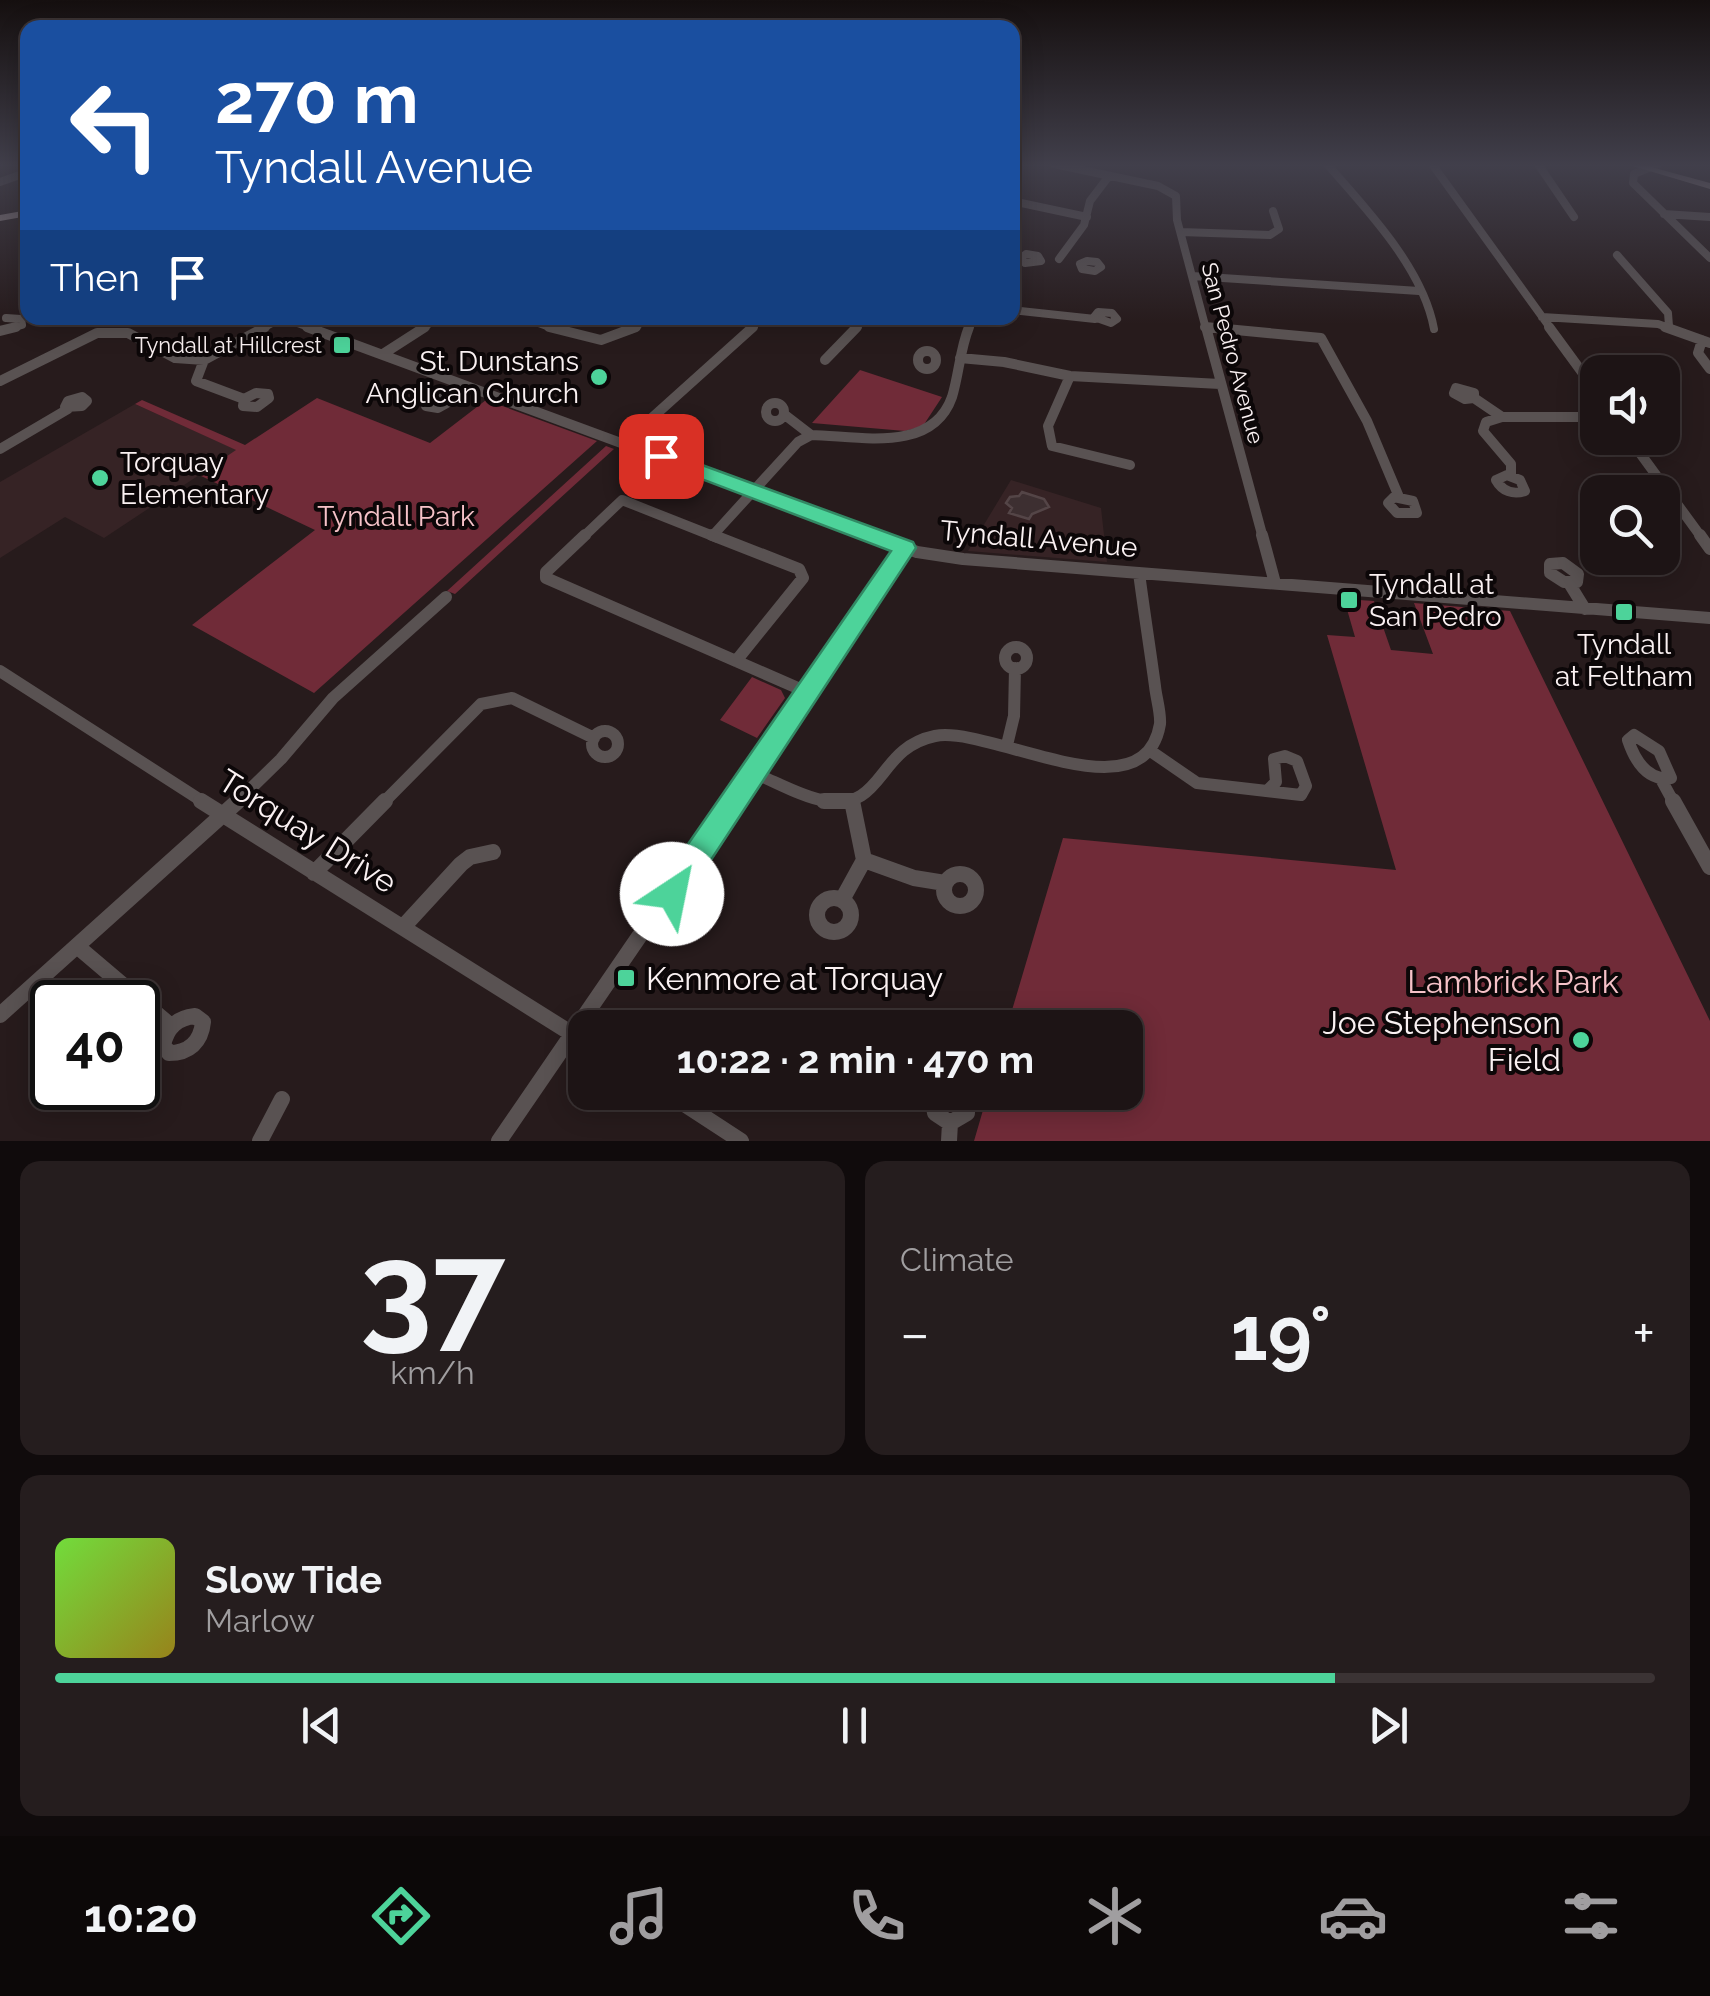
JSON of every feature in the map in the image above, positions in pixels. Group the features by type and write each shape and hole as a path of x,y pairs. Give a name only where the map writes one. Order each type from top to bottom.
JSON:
{"street":[{"path":"1059,259 1087,217"},
{"name":"San Pedro Avenue","path":"1179,217 1275,583"},
{"path":"1181,232 1270,236 1279,229 1275,217"},
{"path":"1370,217 1419,291 1435,323 1434,330"},
{"path":"1470,217 1580,369"},
{"path":"1667,217 1710,258"},
{"path":"1617,254 1668,312 1669,326"},
{"path":"1041,259 1080,264"},
{"path":"1192,276 1419,291"},
{"path":"1020,311 1094,319"},
{"path":"1542,317 1669,326 1706,342 1698,353 1710,370"},
{"path":"0,381 80,340 108,332 128,332 182,360 204,360 269,325"},
{"name":"Tyndall Avenue","path":"302,325 905,548 960,559 1710,618"},
{"path":"384,354 428,325"},
{"path":"555,325 599,341 624,335 638,325"},
{"path":"624,442 754,325"},
{"path":"825,360 858,325"},
{"path":"715,533 798,442 811,435 914,438 929,432 952,401 970,325"},
{"path":"1206,327 1321,338 1367,421 1399,497"},
{"path":"204,360 196,376 201,386 244,399"},
{"path":"938,360 1004,362 1070,376 1220,384"},
{"path":"1070,376 1048,426 1052,446 1130,465"},
{"path":"444,396 462,383"},
{"path":"1474,398 1502,418"},
{"path":"0,449 68,409"},
{"path":"785,415 811,435"},
{"path":"1512,476 1508,460 1484,432 1486,422 1502,418 1580,417"},
{"path":"1641,455 1710,549"},
{"path":"735,663 803,578 799,569 715,533 622,500 546,572 546,578 735,663 807,692"},
{"path":"598,1010 905,548"},
{"path":"754,772 824,801 852,802 868,794 890,760 914,742 957,733 1061,762 1104,768 1127,766 1149,750 1160,723 1139,573"},
{"path":"1570,583 1585,609"},
{"path":"0,1015 226,813 274,767 335,696 446,597"},
{"path":"1007,745 1014,716 1016,668"},
{"name":"Torquay Drive","path":"0,670 127,755 226,813 314,873 568,1032"},
{"path":"314,873 480,704 512,698 594,738"},
{"path":"1149,750 1197,784 1268,791"},
{"path":"1662,781 1710,867"},
{"path":"842,900 864,860 852,802"},
{"path":"404,926 460,864 470,857 494,852"},
{"path":"864,860 914,878 946,882"},
{"path":"78,947 171,1026"},
{"path":"499,1141 568,1053"},
{"path":"260,1141 282,1098"},
{"path":"694,1110 741,1141"},
{"path":"934,1110 950,1132 966,1110"}],"shaded area":[{"name":"Torquay Elementary","path":"135,404 237,450 104,538 65,517 0,558 0,482"},
{"path":"1011,480 1101,508 1107,562 968,551"}],"green space":[{"path":"860,370 942,397 923,426 905,431 812,423"},
{"name":"Tyndall Park","path":"317,398 430,443 486,400 597,441 314,693 192,625 315,530 199,475 236,450 135,404 142,400 245,445"},
{"name":"Tyndall Park","path":"606,446 614,449 455,594 447,591"},
{"name":"Lambrick Park","path":"1344,599 1374,601 1391,650 1433,654 1414,603 1510,611 1710,1021 1710,1141 974,1141 983,1110 1143,1110 1143,1010 1012,1010 1063,838 1396,870 1327,635 1355,637"},
{"path":"752,677 781,690 785,698 757,738 720,720"}],"building":[{"path":"1022,492 1044,499 1049,507 1029,519 1009,513 1012,508 1006,503"}],"place":[{"name":"Tyndall at Hillcrest","path":"342,345"},
{"name":"St. Dunstans Anglican Church","path":"599,377"},
{"name":"Torquay Elementary","path":"100,478"},
{"name":"Tyndall at San Pedro","path":"1349,600"},
{"name":"Tyndall at Feltham","path":"1624,612"},
{"name":"Kenmore at Torquay","path":"626,978"},
{"name":"Joe Stephenson Field","path":"1581,1040"}],"route":[{"path":"661,456 905,548 672,894"}]}
